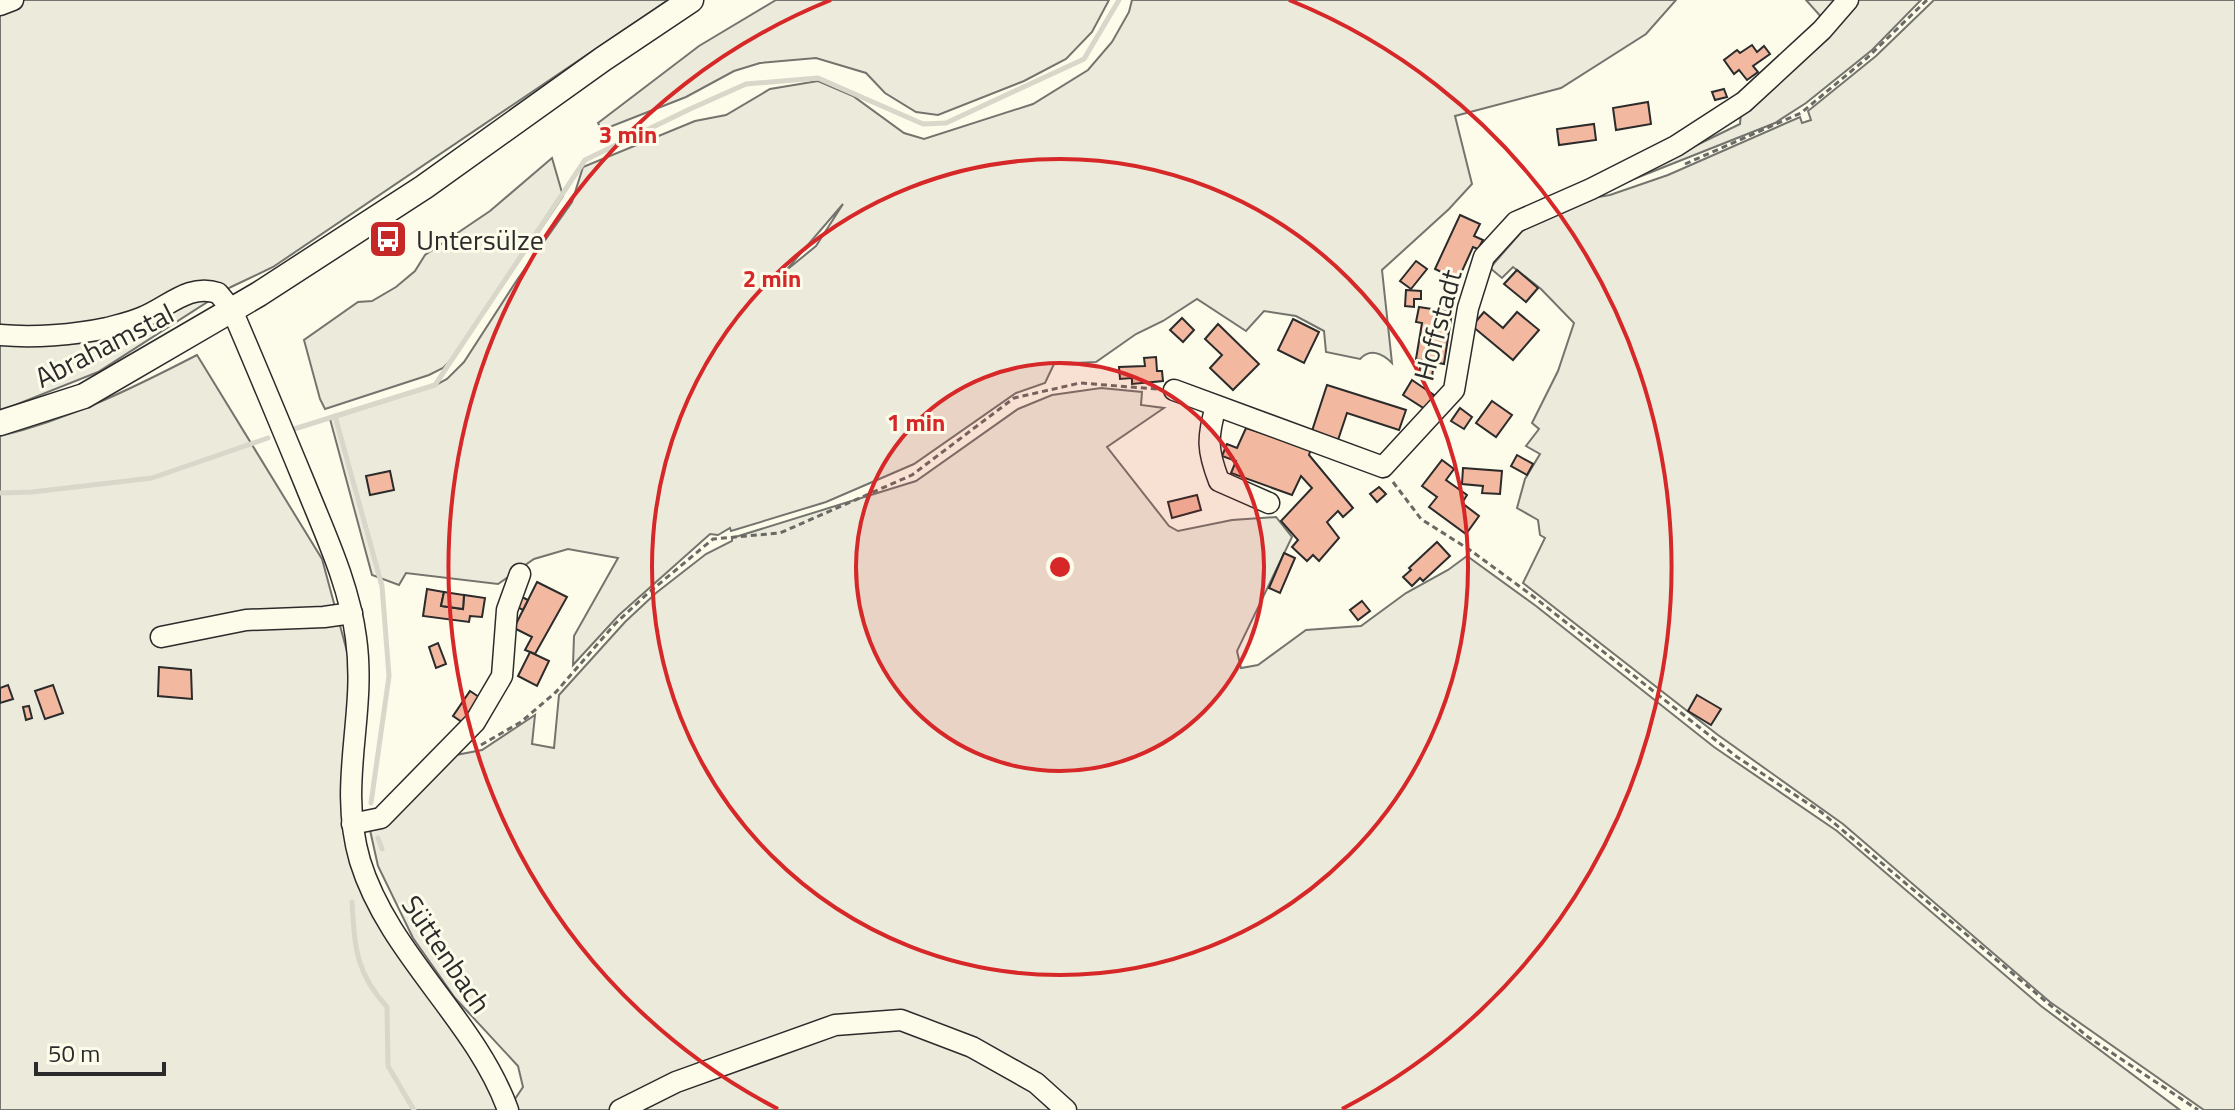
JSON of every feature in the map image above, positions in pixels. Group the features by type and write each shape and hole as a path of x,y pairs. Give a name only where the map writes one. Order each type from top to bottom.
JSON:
{"main road":[{"name":"Abrahamstal","path":"0,423 84,396 232,310 424,187 691,0"}],"street":[{"path":"0,2 13,0"},
{"name":"Hoffstadt","path":"1383,467 1454,390 1468,308 1484,257 1516,222 1676,146 1744,102 1822,30 1848,0"},
{"path":"0,335 104,328 143,317 198,291 218,293 232,310"},
{"name":"Süttenbach","path":"232,310 331,548 352,613 360,684 349,790 352,824 361,864 380,906 488,1066 508,1110"},
{"path":"1174,390 1383,467"},
{"path":"1216,406 1209,430 1210,457 1219,481 1269,503"},
{"path":"352,824 381,818 475,722 502,676 507,610 520,574"},
{"path":"161,637 246,620 352,613"},
{"path":"620,1110 676,1082 835,1025 901,1020 972,1047 1036,1083 1066,1110"}],"path":[{"path":"1675,167 1801,113 1867,58 1927,0"},
{"path":"453,744 479,746 521,722 556,692 625,614 713,539 780,533 912,475 1014,398 1080,383 1174,390"},
{"path":"1383,467 1421,519 1530,594 1737,757 1821,812 2088,1037 2198,1110"}],"shaded area":[{"path":"0,0 668,0 273,267 231,287 98,372 0,411"},
{"path":"776,0 1109,0 1092,32 1066,59 1024,81 938,115 916,112 885,93 866,73 816,58 760,63 734,71 686,97 602,130 598,123 699,46"},
{"path":"1132,0 1676,0 1646,34 1561,88 1455,116 1472,184 1382,270 1392,363 1376,353 1360,359 1326,352 1324,331 1296,316 1264,311 1246,331 1197,299 1136,334 1096,362 1054,364 1045,383 1016,393 914,464 826,502 731,531 730,528 718,535 710,534 619,615 573,665 574,636 618,558 568,549 534,559 498,584 406,573 399,585 372,575 330,419 434,386 447,379 464,362 572,202 583,167 695,121 726,115 770,89 818,81 853,96 904,133 924,139 1033,104 1088,70 1112,42 1129,12","holes":["843,204 816,246 788,269"]},
{"path":"1806,0 1921,0 1872,50 1806,103 1775,123 1596,194 1740,124 1741,112 1797,67 1833,30"},
{"path":"1934,0 2235,0 2235,1110 2204,1110 2050,1002 1843,824 1718,735 1523,583 1545,538 1540,535 1538,520 1517,508 1525,479 1540,454 1526,446 1539,429 1532,423 1558,371 1574,323 1541,289 1513,267 1502,278 1490,268 1523,230 1556,204 1610,195 1668,175 1800,117 1802,123 1811,120 1808,111 1876,56"},
{"path":"552,158 563,196 454,357 443,368 429,375 325,409 304,340 358,302 372,301 396,287 415,271 425,255 490,211"},
{"path":"197,355 322,559 352,670 350,849 501,1110 0,1110 0,436 76,412"},
{"path":"1101,388 1142,392 1141,405 1164,408 1107,447 1169,526 1178,531 1232,520 1276,517 1292,537 1237,651 1241,668 1258,665 1306,630 1361,626 1406,593 1467,556 1536,606 1714,747 1837,831 2041,1006 2180,1110 518,1110 515,1099 523,1087 518,1066 455,998 413,938 378,866 370,830 451,756 482,750 535,715 532,744 554,748 559,695 625,622 656,593 706,554 732,541 732,538 916,481 1018,409 1052,395"}],"building":[{"path":"1752,45 1757,52 1764,46 1770,54 1753,66 1758,72 1747,80 1739,70 1734,74 1724,60 1737,50 1740,53"},
{"path":"1724,89 1727,97 1715,100 1712,92"},
{"path":"1648,102 1651,124 1616,130 1613,108"},
{"path":"1594,124 1596,140 1559,145 1557,129"},
{"path":"1460,215 1480,224 1474,236 1483,240 1478,249 1473,247 1458,280 1435,269"},
{"path":"1416,261 1427,269 1411,289 1400,281"},
{"path":"1517,270 1538,288 1526,302 1504,284"},
{"path":"1406,290 1421,291 1421,299 1414,299 1414,307 1405,306"},
{"path":"1419,307 1452,312 1444,364 1434,362 1432,377 1419,375 1421,360 1416,359 1422,323 1416,322"},
{"path":"1484,312 1503,328 1517,312 1539,330 1513,360 1472,326"},
{"path":"1182,318 1194,330 1183,342 1170,330"},
{"path":"1293,319 1319,332 1304,363 1278,350"},
{"path":"1218,324 1259,364 1233,390 1210,368 1222,355 1205,339"},
{"path":"1156,357 1157,371 1162,371 1163,381 1132,384 1132,378 1120,379 1119,367 1145,366 1144,358"},
{"path":"1412,380 1434,395 1425,409 1403,395"},
{"path":"1327,385 1406,410 1399,430 1347,413 1338,440 1312,431"},
{"path":"1492,401 1512,415 1496,437 1476,423"},
{"path":"1460,408 1472,417 1464,429 1451,421"},
{"path":"1246,428 1311,449 1309,455 1353,508 1343,517 1338,511 1327,522 1339,538 1319,561 1313,555 1307,561 1292,547 1298,540 1281,521 1312,488 1301,476 1292,495 1231,473 1236,461 1222,456 1227,444 1237,448"},
{"path":"1517,455 1533,464 1527,475 1511,466"},
{"path":"1442,460 1454,469 1446,480 1467,495 1462,503 1479,516 1466,534 1429,507 1437,497 1422,486"},
{"path":"1463,468 1502,471 1500,494 1482,493 1483,486 1462,484"},
{"path":"390,471 394,490 370,495 366,476"},
{"path":"1379,487 1386,494 1377,502 1370,494"},
{"path":"1197,495 1201,510 1172,518 1168,502"},
{"path":"1437,542 1450,556 1423,581 1420,578 1412,586 1403,577"},
{"path":"1284,553 1295,558 1280,593 1269,588"},
{"path":"537,582 567,597 535,654 525,650 532,637 514,628"},
{"path":"427,589 444,592 441,606 463,609 464,595 485,598 482,617 470,616 469,622 423,616"},
{"path":"444,592 464,595 463,609 441,606"},
{"path":"518,598 528,600 523,610 517,607"},
{"path":"1362,601 1370,611 1358,620 1350,610"},
{"path":"438,643 446,664 436,668 429,647"},
{"path":"530,652 549,661 537,686 518,676"},
{"path":"159,667 191,670 192,699 158,696"},
{"path":"8,685 13,699 0,703 0,688"},
{"path":"53,685 63,713 45,719 35,691"},
{"path":"470,691 482,699 465,724 453,716"},
{"path":"1697,695 1721,709 1711,725 1688,711"},
{"path":"29,706 32,718 26,720 23,707"}],"waterway":[{"path":"294,429 435,385 585,160 746,84 818,78 923,124 946,123 1084,59 1119,0"},
{"path":"335,416 382,586 389,676 371,803"},
{"path":"0,493 152,478 268,438"},
{"path":"378,838 382,849"},
{"path":"352,902 359,958 368,982 387,1007 388,1066 414,1110"}],"place":[{"name":"Untersülze","path":"388,239"}]}
